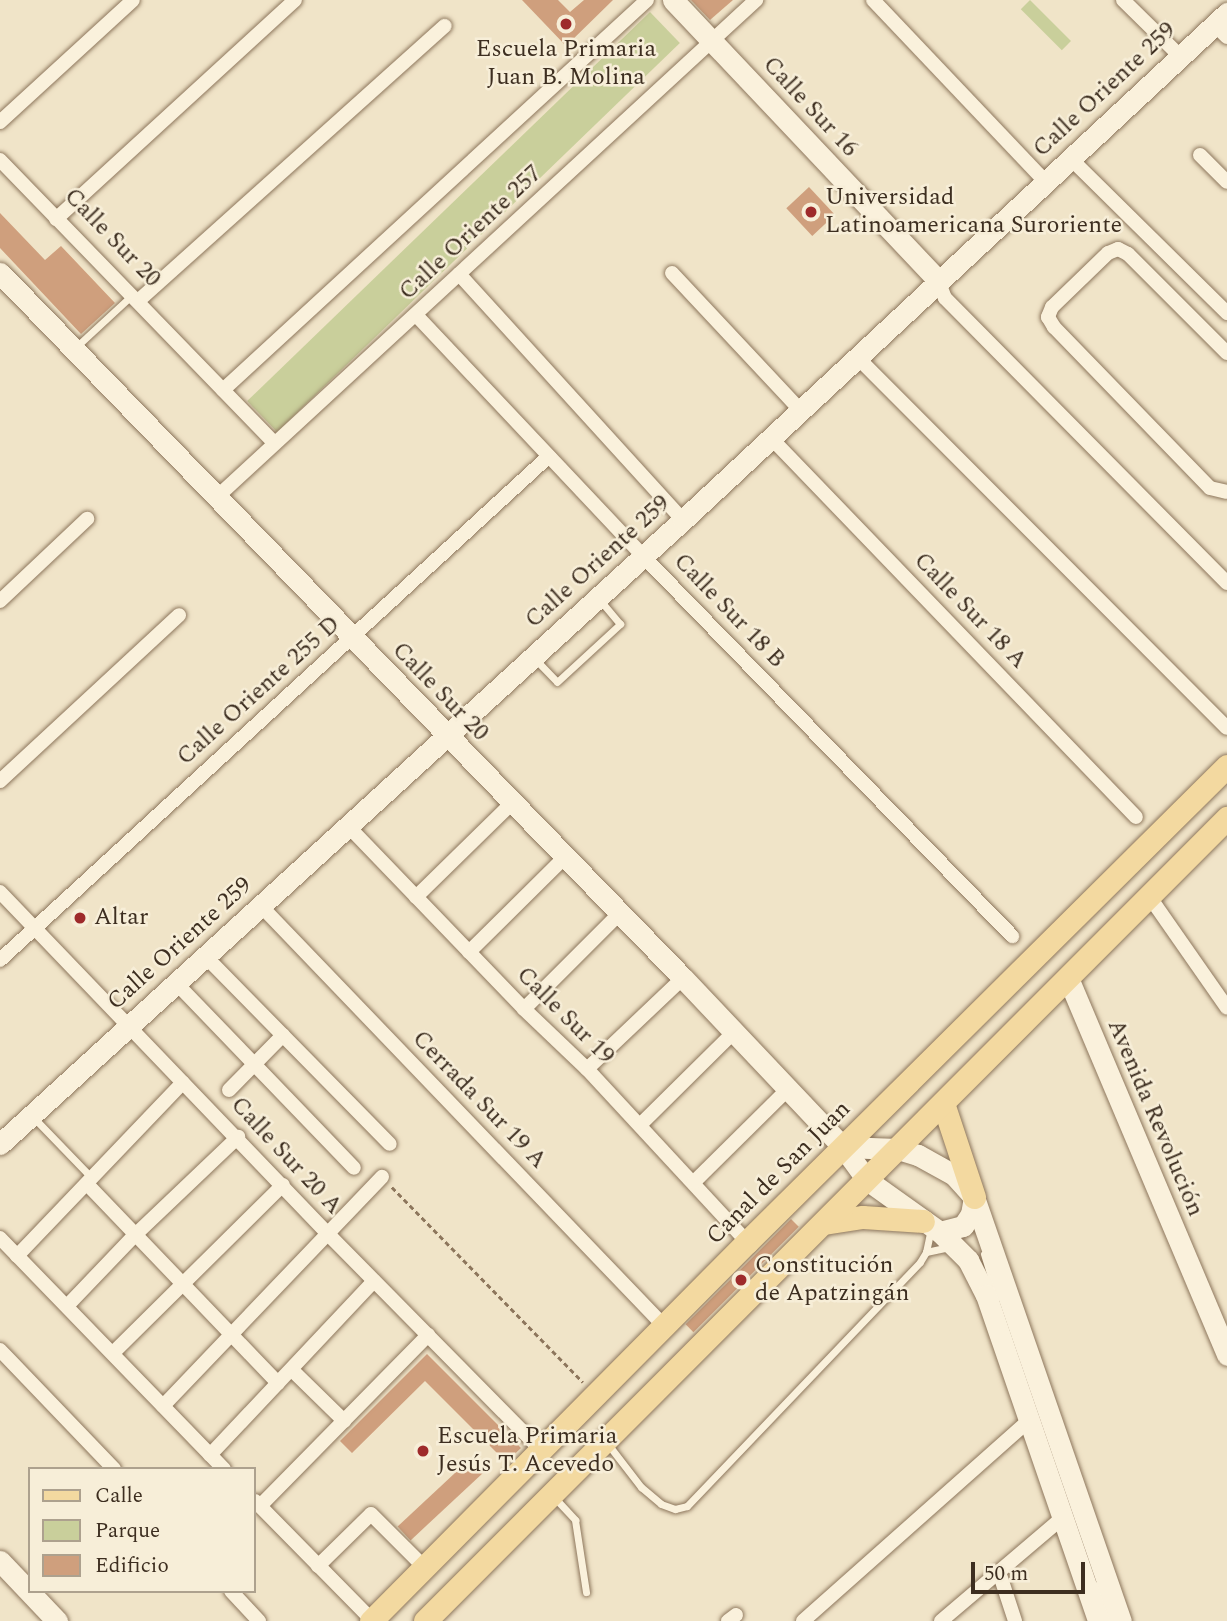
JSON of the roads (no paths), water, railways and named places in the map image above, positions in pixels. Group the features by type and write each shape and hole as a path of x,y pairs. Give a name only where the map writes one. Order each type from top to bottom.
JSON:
{"main road":[{"name":"Canal de San Juan","path":"372,1621 747,1242 1227,766"},
{"path":"425,1621 1226,821"},
{"path":"943,1103 974,1197"},
{"path":"824,1223 863,1217 931,1227"}],"street":[{"path":"0,122 133,0"},
{"path":"56,219 295,0"},
{"path":"223,390 647,0"},
{"name":"Calle Sur 16","path":"673,0 938,280"},
{"name":"Calle Oriente 257","path":"216,498 756,0"},
{"path":"873,0 1045,181"},
{"path":"1123,0 1181,57"},
{"name":"Calle Oriente 259","path":"0,1144 683,520 1070,158 1181,57 1223,25"},
{"path":"135,298 445,26"},
{"path":"1200,155 1227,182"},
{"path":"1070,158 1227,313"},
{"name":"Calle Sur 20","path":"0,160 274,443"},
{"path":"1226,352 1128,254 1118,250 1108,253 1052,307 1048,317 1054,327 1210,488 1227,492"},
{"path":"672,273 800,410"},
{"name":"Calle Sur 20","path":"0,274 683,978 843,1147 867,1180 958,1247 978,1275 1098,1621"},
{"path":"459,274 683,520"},
{"path":"938,280 945,298 1227,583"},
{"name":"Calle Sur 18 B","path":"416,315 643,556 1012,936"},
{"path":"856,356 1227,728"},
{"name":"Calle Sur 18 A","path":"771,438 1136,817"},
{"name":"Calle Oriente 255 D","path":"0,960 549,456"},
{"path":"0,600 88,519"},
{"path":"0,781 179,615"},
{"path":"416,897 512,803"},
{"name":"Calle Sur 19","path":"348,826 524,1009 587,1069 747,1242"},
{"path":"469,952 565,857"},
{"name":"Calle Sur 20 A","path":"0,892 327,1233 541,1450"},
{"path":"1149,897 1227,1008"},
{"name":"Cerrada Sur 19 A","path":"261,906 664,1326"},
{"path":"524,1009 619,914"},
{"path":"206,957 390,1144"},
{"path":"587,1069 683,978"},
{"name":"Avenida Revolución","path":"1068,978 1227,1355"},
{"path":"177,984 354,1168"},
{"path":"640,1125 733,1033"},
{"path":"229,1090 283,1035"},
{"path":"17,1256 183,1082"},
{"path":"694,1182 787,1090"},
{"path":"67,1306 134,1236 238,1138"},
{"path":"843,1147 898,1149 938,1164 974,1197 1121,1621"},
{"path":"163,1406 382,1177"},
{"path":"89,1181 134,1236 278,1383"},
{"path":"113,1353 283,1185"},
{"path":"931,1227 963,1226 971,1214 974,1197"},
{"path":"0,1238 222,1467"},
{"path":"210,1455 374,1280"},
{"path":"372,1621 257,1503 344,1421 428,1335"},
{"path":"0,1350 112,1467"},
{"path":"292,1370 344,1421"},
{"path":"803,1621 1029,1420"},
{"path":"318,1566 371,1514 424,1567"},
{"path":"941,1621 1063,1517"},
{"path":"0,1561 28,1590"},
{"path":"999,1572 1016,1621"},
{"path":"30,1593 57,1621"},
{"path":"233,1593 259,1621"}],"lane":[{"path":"73,350 135,298"},
{"path":"533,657 557,682 620,624 597,597"},
{"path":"31,1115 89,1181"},
{"path":"974,1197 986,1264 1000,1304"},
{"path":"606,1442 641,1487 661,1504 675,1509 687,1506 926,1252 931,1227"},
{"path":"926,1252 958,1247 986,1264"},
{"path":"552,1495 575,1520 586,1592"},
{"path":"1096,1581 1109,1621"}],"place":[{"name":"Escuela Primaria Juan B. Molina","path":"566,24"},
{"name":"Universidad Latinoamericana Suroriente","path":"811,212"},
{"name":"Altar","path":"80,918"},
{"name":"Constitución de Apatzingán","path":"741,1280"},
{"name":"Escuela Primaria Jesús T. Acevedo","path":"423,1451"}]}
